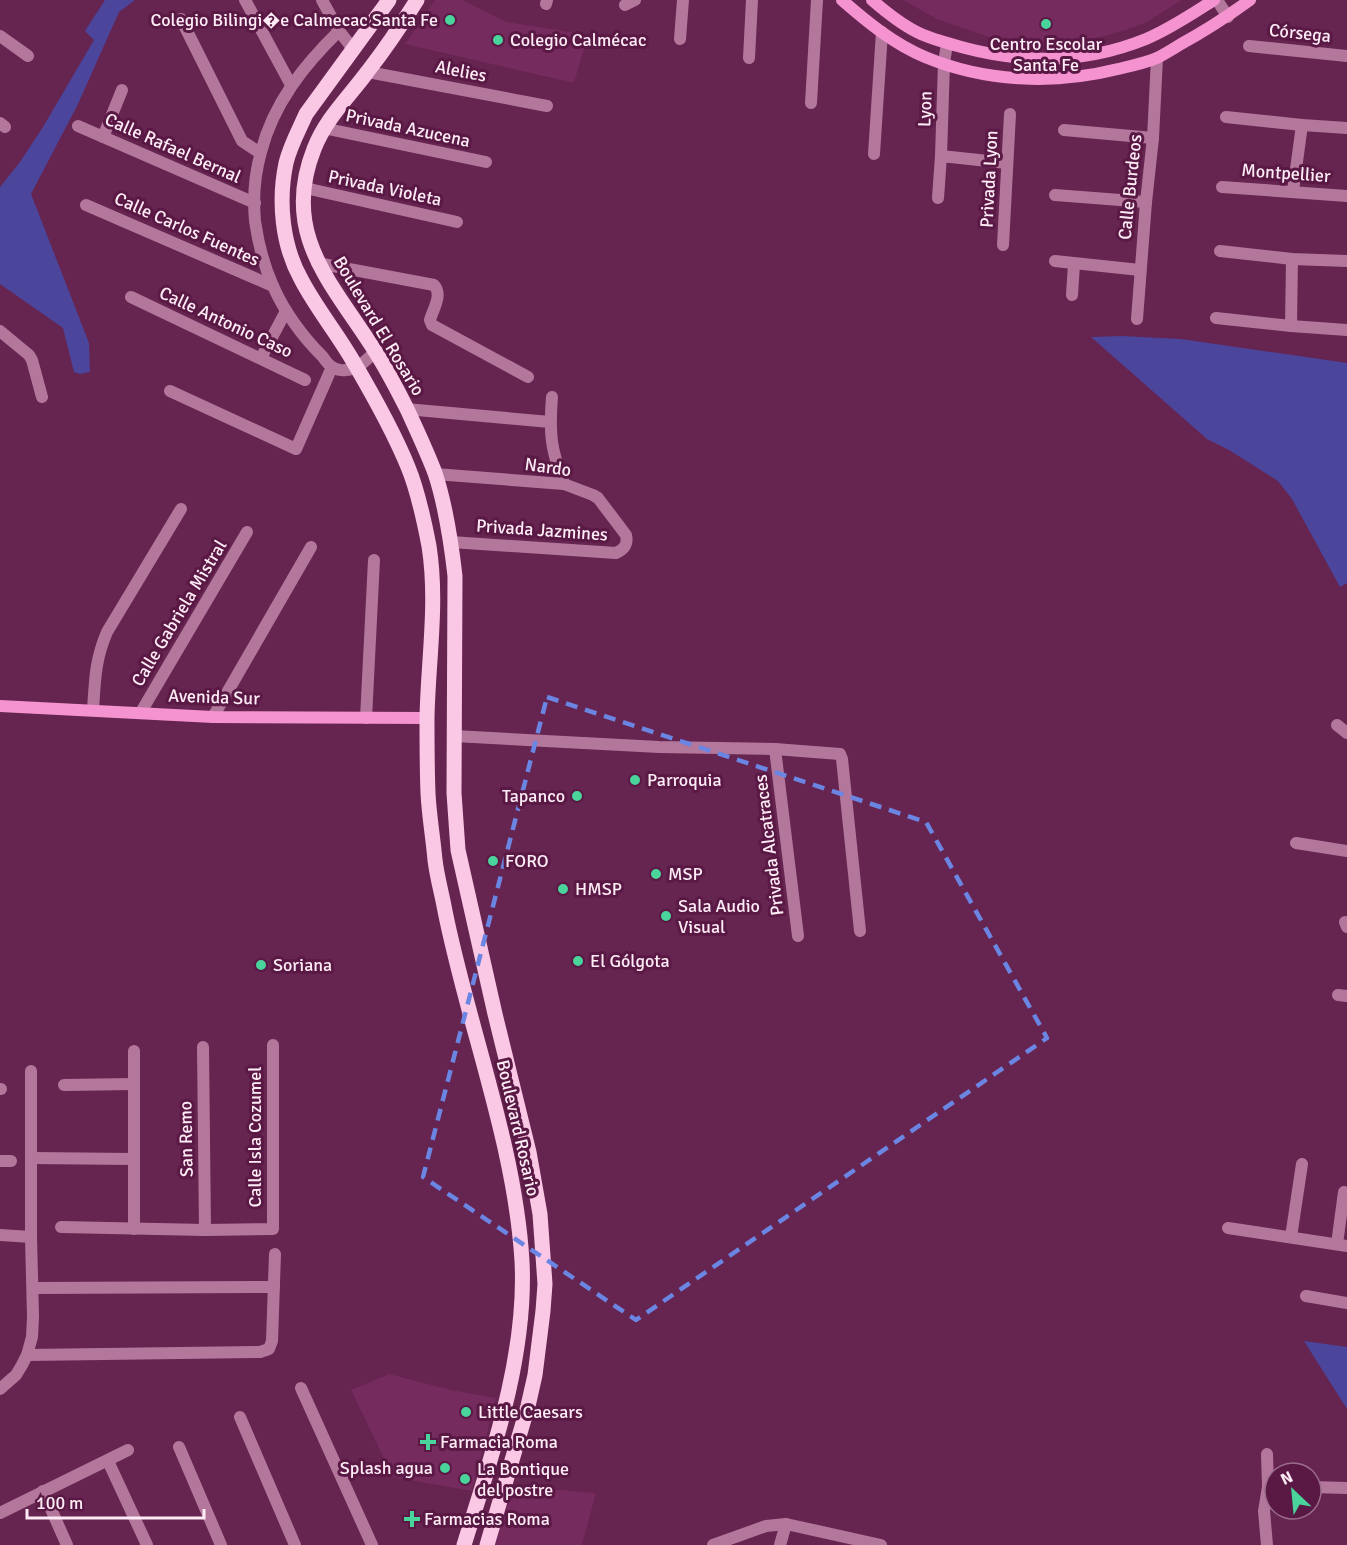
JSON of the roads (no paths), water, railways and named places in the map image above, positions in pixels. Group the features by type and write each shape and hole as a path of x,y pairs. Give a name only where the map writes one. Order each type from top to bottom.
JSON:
{"main road":[{"path":"389,0 306,114 297,132 286,162 283,199 284,225 287,245 294,266 309,294 357,368 392,432 409,469 417,494 433,581 427,718"},
{"name":"Boulevard El Rosario","path":"417,0 368,72 323,128 310,160 304,210 306,226 318,263 375,352 406,409 435,474 444,508 456,576 454,736"},
{"path":"842,0 882,32 925,57 990,75 1025,79 1097,74 1157,58 1228,17 1250,0"},
{"path":"872,0 908,27 947,44 989,54 1050,60 1110,51 1145,40 1176,25 1215,0"},
{"name":"Avenida Sur","path":"0,706 213,717 427,718"},
{"name":"Boulevard Rosario","path":"427,718 428,795 436,867 454,956 507,1159 519,1224 522,1288 510,1389 464,1545"},
{"name":"Boulevard Rosario","path":"454,736 454,793 458,850 529,1152 540,1214 545,1284 537,1358 528,1406 487,1545"},
{"path":"436,867 462,864"},
{"path":"515,1354 537,1358"}],"street":[{"path":"245,0 291,86"},
{"path":"322,0 339,31 354,50"},
{"path":"680,39 683,0"},
{"path":"749,58 752,0"},
{"path":"811,103 817,0"},
{"path":"1215,0 1228,17"},
{"path":"181,19 242,141 260,153"},
{"path":"339,31 312,59 291,86 275,113 260,153 256,177 255,221 261,252 273,286 286,311 316,350 332,367 344,371 357,368 375,352"},
{"path":"874,154 882,32"},
{"path":"0,36 28,56"},
{"name":"Lyon","path":"938,198 944,63 947,44"},
{"name":"Córsega","path":"1249,46 1347,56"},
{"name":"Calle Burdeos","path":"1137,319 1146,202 1154,138 1157,58"},
{"name":"Alelies","path":"368,72 547,106"},
{"path":"103,137 122,90"},
{"name":"Privada Lyon","path":"1003,245 1011,114"},
{"path":"1226,117 1347,128"},
{"path":"1293,191 1302,125"},
{"name":"Calle Rafael Bernal","path":"78,126 255,204"},
{"name":"Privada Azucena","path":"323,128 486,162"},
{"path":"1064,130 1154,138"},
{"path":"941,156 1007,163"},
{"name":"Privada Violeta","path":"305,188 457,222"},
{"name":"Montpellier","path":"1222,188 1347,196"},
{"path":"1055,195 1146,202"},
{"name":"Calle Carlos Fuentes","path":"86,205 273,286"},
{"path":"1220,251 1292,259 1347,261"},
{"path":"1291,326 1292,259"},
{"path":"1055,261 1140,270"},
{"path":"318,263 434,285 439,293 429,320 432,325 528,377"},
{"path":"1072,295 1074,264"},
{"name":"Calle Antonio Caso","path":"131,297 305,380"},
{"path":"261,358 286,311"},
{"path":"1216,318 1347,330"},
{"path":"0,331 25,351 32,360 42,397"},
{"path":"170,391 296,449 332,367"},
{"path":"552,397 550,422 552,448 564,484"},
{"path":"406,409 550,422"},
{"name":"Nardo","path":"435,474 564,484 598,498 626,535 626,545"},
{"path":"93,710 95,670 107,632 181,509"},
{"name":"Calle Gabriela Mistral","path":"141,712 247,532"},
{"name":"Privada Jazmines","path":"451,542 616,553 626,545"},
{"path":"213,717 311,547"},
{"path":"366,718 374,560"},
{"path":"454,736 659,747 775,749 840,754 860,931"},
{"name":"Privada Alcatraces","path":"775,749 798,936"},
{"path":"1296,843 1347,851"},
{"name":"Calle Isla Cozumel","path":"205,1230 273,1228 273,1045"},
{"name":"San Remo","path":"203,1047 205,1230"},
{"path":"134,1051 134,1229"},
{"path":"0,1389 16,1375 27,1355 32,1337 32,1071"},
{"path":"64,1085 134,1084"},
{"path":"32,1158 133,1159"},
{"path":"1292,1237 1302,1164"},
{"path":"1228,1228 1342,1245 1344,1192"},
{"path":"61,1227 205,1230"},
{"path":"0,1235 31,1237"},
{"path":"27,1355 260,1352 269,1349 272,1341 275,1254"},
{"path":"33,1288 274,1287"},
{"path":"1306,1296 1347,1303"},
{"path":"301,1388 372,1545"},
{"path":"240,1417 296,1545"},
{"path":"179,1447 221,1545"},
{"path":"0,1513 128,1450"},
{"path":"1267,1454 1268,1461"},
{"path":"108,1461 147,1545"},
{"path":"1323,1488 1347,1488"},
{"path":"43,1491 67,1545"},
{"path":"1265,1521 1267,1545"},
{"path":"713,1545 766,1526 786,1524 881,1545"},
{"path":"780,1545 786,1524"}],"place":[{"name":"Colegio Bilingi�e Calmecac Santa Fe","path":"450,20"},
{"name":"Centro Escolar Santa Fe","path":"1046,24"},
{"name":"Colegio Calmécac","path":"498,40"},
{"name":"Parroquia","path":"635,780"},
{"name":"Tapanco","path":"577,796"},
{"name":"FORO","path":"493,861"},
{"name":"MSP","path":"656,874"},
{"name":"HMSP","path":"563,889"},
{"name":"Sala Audio Visual","path":"666,916"},
{"name":"El Gólgota","path":"578,961"},
{"name":"Soriana","path":"261,965"},
{"name":"Little Caesars","path":"466,1412"},
{"name":"Farmacia Roma","path":"428,1442"},
{"name":"Splash agua","path":"445,1468"},
{"name":"La Bontique del postre","path":"465,1479"},
{"name":"Farmacias Roma","path":"412,1519"}]}
